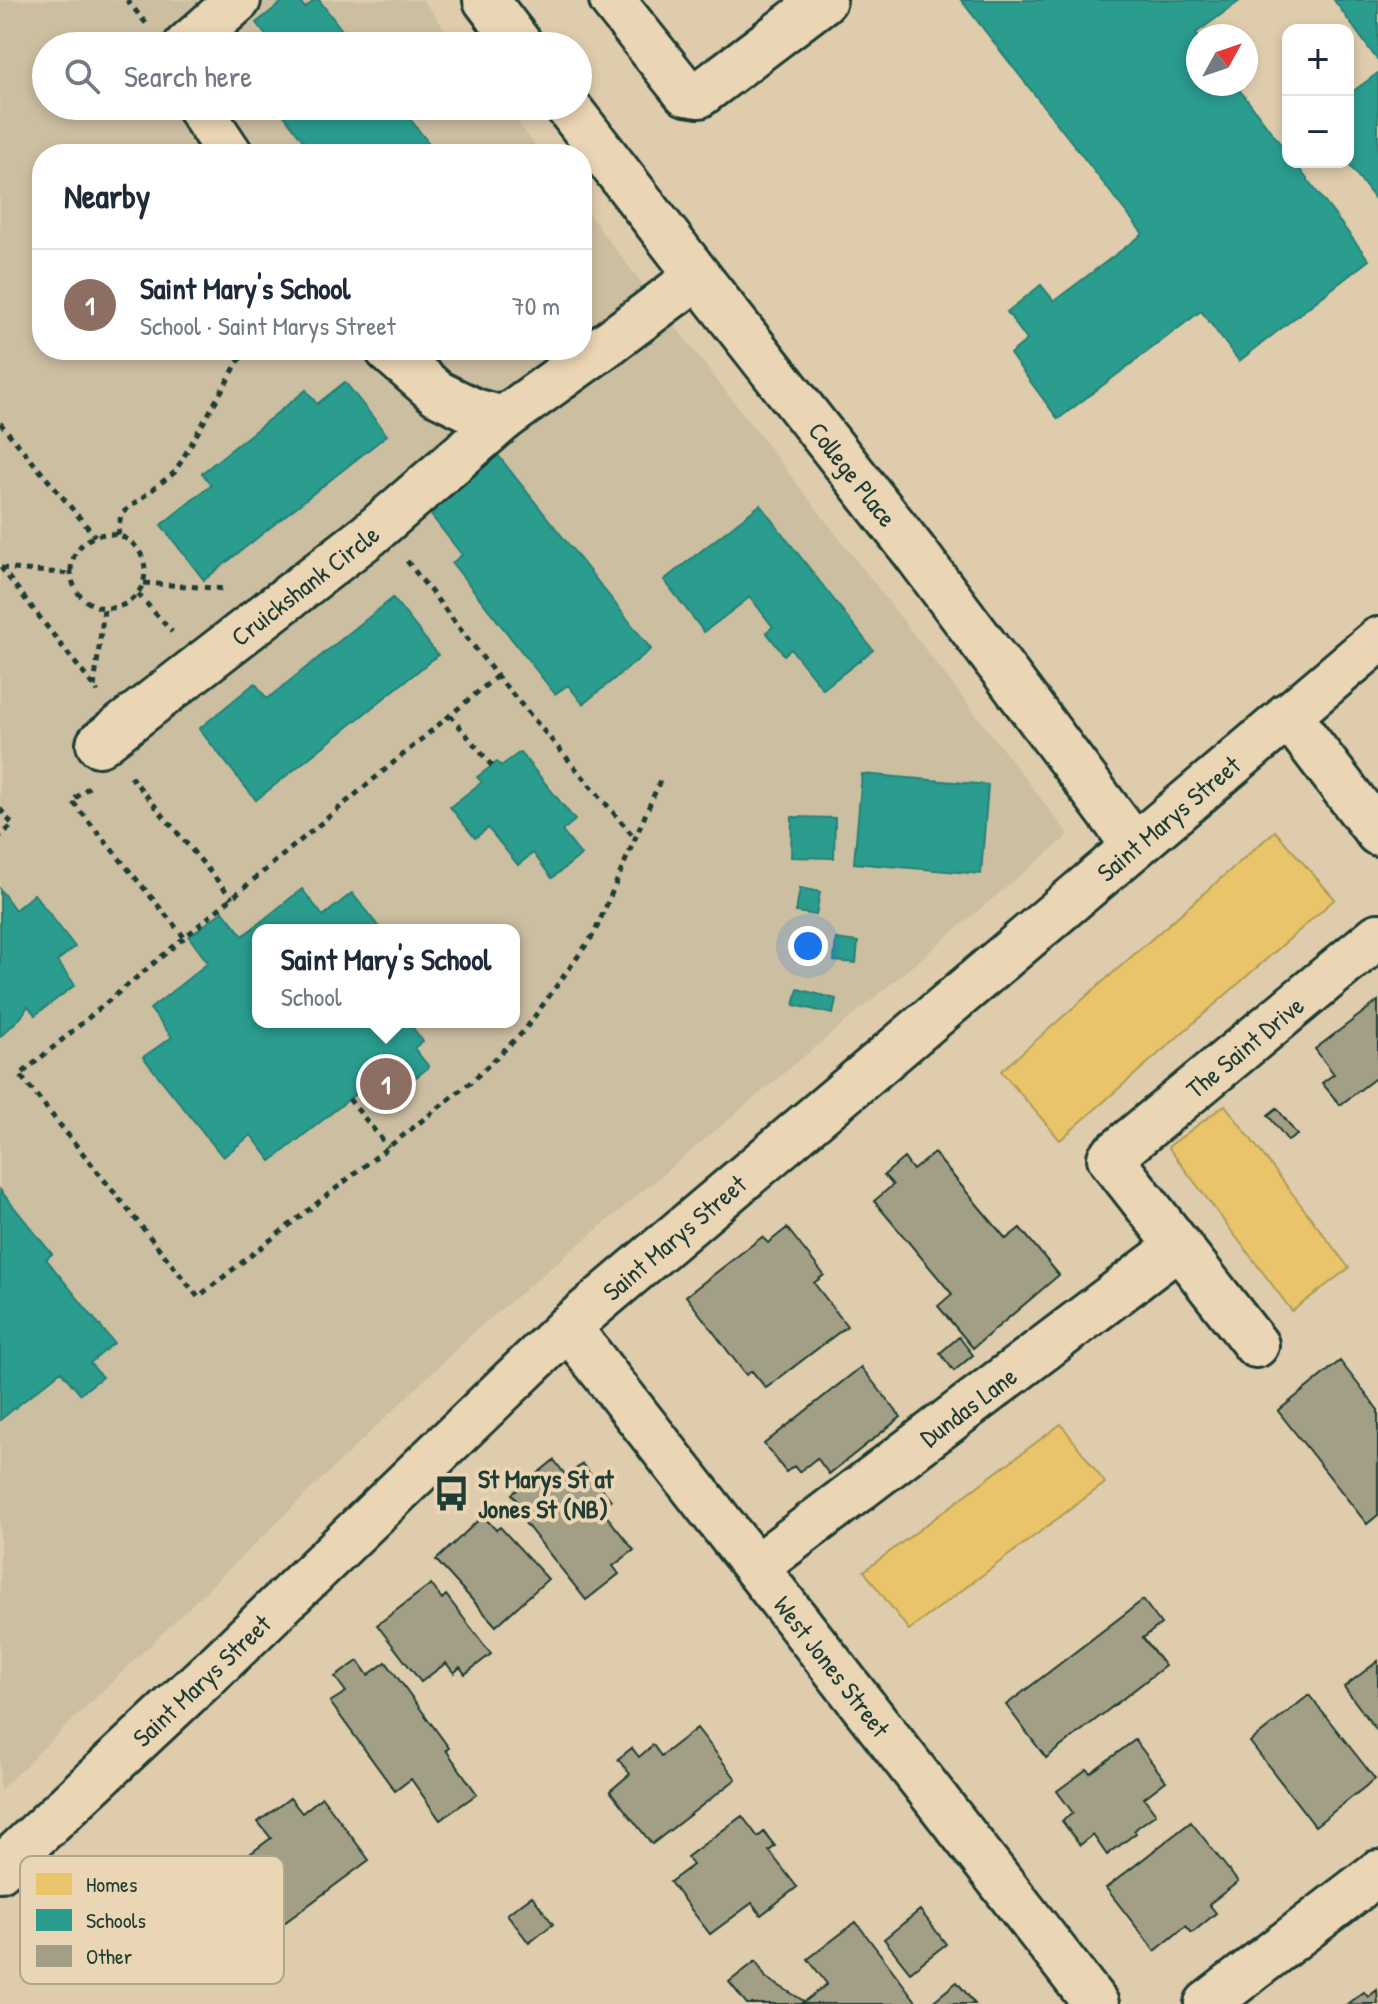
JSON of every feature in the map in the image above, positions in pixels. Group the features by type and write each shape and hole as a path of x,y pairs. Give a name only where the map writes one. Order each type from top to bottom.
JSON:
{"street":[{"path":"186,32 238,0"},
{"path":"486,0 510,32"},
{"path":"612,0 686,93 699,95 824,0"},
{"path":"207,120 223,144"},
{"name":"College Place","path":"578,120 917,555 1134,845"},
{"name":"Cruickshank Circle","path":"592,355 698,276"},
{"path":"399,360 437,393 474,411 503,419"},
{"name":"Cruickshank Circle","path":"97,763 503,419 585,360"},
{"name":"Saint Marys Street","path":"0,1869 220,1663 568,1327 1378,640"},
{"path":"1288,715 1378,833"},
{"name":"The Saint Drive","path":"1179,1246 1110,1158 1378,936"},
{"path":"1179,1246 1256,1345"},
{"name":"Dundas Lane","path":"756,1567 1179,1246"},
{"name":"West Jones Street","path":"568,1327 1096,2004"},
{"path":"1207,2004 1378,1873"}],"path":[{"path":"127,0 161,32"},
{"path":"118,536 121,514 175,472 239,360"},
{"path":"0,423 95,536"},
{"path":"379,526 497,676 635,838"},
{"path":"107,534 129,541 144,559 144,583 138,594 129,603 117,608 104,609 92,605 74,587 72,562 85,542 95,536 107,534"},
{"path":"1,569 71,574"},
{"path":"1,569 101,695"},
{"path":"144,583 236,590"},
{"path":"138,594 174,634"},
{"path":"94,687 104,609"},
{"path":"497,676 20,1075 198,1297 471,1082 524,1031 594,934 662,776"},
{"path":"450,715 492,766"},
{"path":"97,763 72,801 184,937"},
{"path":"129,776 232,898"},
{"path":"0,809 13,825 0,836"},
{"path":"349,1099 388,1147"}],"shaded area":[{"path":"0,0 423,0 447,32 32,32 32,120 516,120 534,144 32,144 32,360 592,360 592,219 1069,835 474,1332 0,1790"}],"building: Homes":[{"path":"1275,831 1335,899 1060,1140 1001,1071"},
{"path":"1225,1105 1349,1268 1292,1311 1168,1147"},
{"path":"1061,1424 1105,1483 909,1630 864,1571"}],"building: Schools":[{"path":"285,0 298,0 305,8 319,0 343,32 263,32 256,23"},
{"path":"961,0 1241,0 1208,24 1186,24 1186,96 1244,96 1282,146 1282,168 1299,168 1369,260 1239,361 1201,311 1058,419 1010,354 1027,340 1007,312 1041,285 1054,301 1143,234"},
{"path":"1334,0 1378,0 1378,61 1354,24"},
{"path":"1378,73 1378,203 1352,168 1354,168 1354,91"},
{"path":"288,120 411,120 429,144 306,144"},
{"path":"345,382 387,435 204,580 161,525 211,485 202,473 306,390 317,404"},
{"path":"497,454 651,649 583,704 568,685 555,694 452,563 462,555 427,510"},
{"path":"760,505 873,650 823,689 791,649 784,655 766,632 773,627 750,597 704,632 664,580"},
{"path":"393,598 438,655 256,800 199,729 255,683 267,699"},
{"path":"520,752 575,820 562,831 581,855 552,878 533,853 518,865 488,828 475,838 450,807 482,782 477,777 497,762 501,766"},
{"path":"862,774 988,785 981,874 854,863"},
{"path":"792,817 835,818 834,858 791,857"},
{"path":"800,888 820,892 816,915 796,912"},
{"path":"0,889 15,910 34,894 75,947 57,961 75,985 35,1015 28,1006 0,1037"},
{"path":"302,889 323,916 352,893 376,924 258,924"},
{"path":"223,911 243,936 252,929 252,1028 413,1028 423,1041 414,1048 429,1067 407,1084 392,1065 271,1161 251,1135 223,1157 143,1057 172,1037 150,1009 208,963 189,937"},
{"path":"836,939 858,942 856,963 834,961"},
{"path":"798,989 836,999 833,1014 794,1005"},
{"path":"0,1190 52,1254 46,1259 114,1343 90,1363 102,1377 80,1394 61,1371 0,1420"}],"building: Other":[{"path":"1378,1001 1378,1076 1340,1105 1322,1083 1334,1074 1315,1049"},
{"path":"1277,1108 1297,1135 1288,1141 1268,1115"},
{"path":"934,1153 1006,1239 1020,1228 1059,1275 973,1348 938,1306 952,1294 874,1201 893,1185 884,1175 904,1158 913,1170"},
{"path":"787,1228 824,1275 814,1283 847,1326 766,1388 752,1371 746,1375 686,1296 762,1237 768,1243"},
{"path":"959,1337 973,1355 954,1371 940,1353"},
{"path":"1340,1361 1378,1410 1378,1515 1367,1524 1278,1411"},
{"path":"861,1367 901,1417 829,1474 817,1458 799,1472 794,1466 786,1472 764,1444"},
{"path":"554,1460 567,1477 582,1464 611,1500 600,1508 634,1550 613,1566 619,1574 586,1600 518,1514 523,1509 512,1494"},
{"path":"483,1516 496,1530 500,1527 548,1579 496,1626 436,1560"},
{"path":"431,1584 442,1599 446,1595 491,1654 465,1674 460,1667 454,1673 446,1663 421,1682 377,1625"},
{"path":"1143,1600 1161,1624 1143,1638 1165,1666 1046,1758 1006,1705"},
{"path":"358,1661 368,1675 386,1662 449,1748 446,1750 477,1794 440,1820 411,1779 395,1791 330,1702 346,1692 335,1677"},
{"path":"1378,1661 1378,1732 1344,1687"},
{"path":"1309,1695 1375,1779 1315,1826 1250,1742"},
{"path":"697,1728 736,1779 652,1844 610,1791 630,1774 618,1759 632,1748 639,1757 653,1745 661,1756"},
{"path":"1135,1740 1166,1781 1144,1798 1156,1814 1107,1855 1093,1835 1080,1845 1062,1821 1073,1813 1057,1791 1087,1769 1090,1773"},
{"path":"322,1797 369,1860 284,1923 284,1856 247,1856 271,1838 258,1822 290,1798 302,1813"},
{"path":"742,1816 758,1837 764,1832 775,1846 769,1851 797,1887 761,1915 752,1903 710,1934 670,1882 693,1865 687,1857"},
{"path":"1191,1822 1238,1882 1209,1904 1216,1913 1192,1933 1186,1926 1155,1951 1106,1888"},
{"path":"532,1896 553,1924 529,1943 507,1914"},
{"path":"920,1910 946,1944 910,1972 884,1939"},
{"path":"856,1922 918,2004 802,2004 827,1984 808,1959"},
{"path":"756,1961 766,1978 804,2001 800,2004 747,2004 729,1982"},
{"path":"957,1982 975,2004 930,2004"},
{"path":"1377,1990 1378,2004 1348,2004 1364,1992 1368,1997"}],"place":[{"name":"Saint Mary's School","path":"386,1084"},
{"name":"St Marys St at Jones St (NB)","path":"452,1493"}]}
